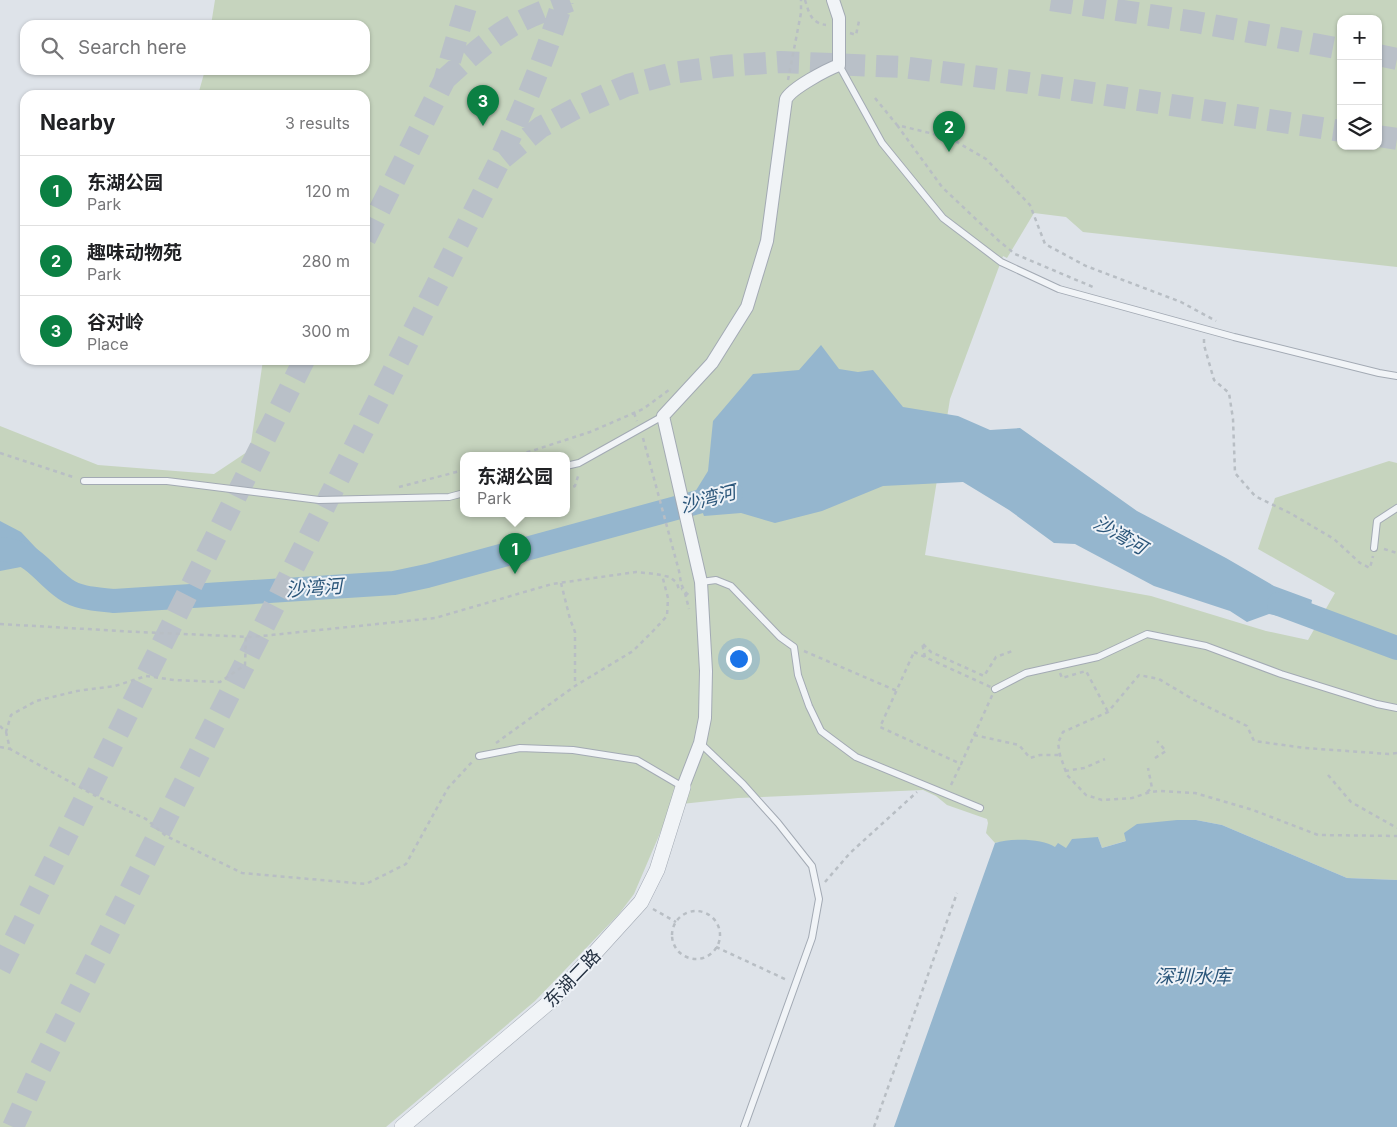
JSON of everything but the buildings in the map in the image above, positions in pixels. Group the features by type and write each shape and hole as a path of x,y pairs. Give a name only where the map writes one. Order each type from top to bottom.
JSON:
{"street":[{"path":"682,787 700,743 705,718 706,670 701,582 663,416 712,363 747,307 767,241 786,99 795,89 829,68 839,65 839,18 833,0"},
{"name":"东湖二路","path":"402,1127 553,999 641,902 657,870 682,787"}],"lane":[{"path":"839,65 882,143 943,218 1001,262 1059,289 1205,329 1397,376"},
{"path":"570,465 581,462 663,416"},
{"path":"84,481 167,481 319,500 449,497 460,494"},
{"path":"1374,548 1377,521 1397,508"},
{"path":"701,582 716,580 731,586 780,638 794,647 798,675 809,706 821,730 856,757 980,808"},
{"path":"995,689 1026,673 1098,656 1147,634 1206,646 1281,674 1376,704 1397,708"},
{"path":"700,743 743,784 778,823 812,866 819,899 812,938 744,1127"},
{"path":"478,756 520,748 573,750 637,760 682,787"}],"path":[{"path":"785,86 788,80 799,22 801,0"},
{"path":"856,35 859,21"},
{"path":"875,98 942,187 999,241 1015,254 1099,290"},
{"path":"897,125 950,138 986,159 1030,205 1045,244 1086,266 1181,302 1216,321"},
{"path":"1205,329 1204,345 1214,380 1229,393 1233,419 1235,474 1255,496 1290,513 1334,539 1360,563 1370,568 1374,548 1397,553"},
{"path":"528,452 590,432 643,409 676,385"},
{"path":"646,445 682,589"},
{"path":"0,453 84,481"},
{"path":"570,488 575,486 581,462"},
{"path":"392,489 460,471"},
{"path":"0,624 246,636 435,618 561,582 636,572 670,577 677,584 679,590 682,589 692,598"},
{"path":"0,747 10,749 94,795 146,819 166,836 242,873 366,884 406,864 448,788 478,756 575,686 633,650 667,616 668,598 662,575"},
{"path":"561,582 575,632 575,686"},
{"path":"10,749 6,732 11,715 36,701 76,691 115,686 146,676 174,680 220,682 246,665 246,636"},
{"path":"926,657 922,644 931,652 984,676"},
{"path":"794,647 897,690"},
{"path":"981,683 996,657 1015,650"},
{"path":"947,795 995,689 914,652 880,727 961,764"},
{"path":"1062,678 1086,671 1108,712"},
{"path":"1397,753 1305,748 1254,741 1247,726 1194,700 1159,679 1139,675 1108,712 1063,732 1058,743 1067,776 1086,795 1102,800 1132,798 1146,793 1161,791 1195,793 1253,810 1318,835 1397,836"},
{"path":"0,726 6,732"},
{"path":"974,735 1019,745 1030,758 1040,755 1060,755"},
{"path":"1155,758 1166,750 1157,741"},
{"path":"1066,771 1084,768 1105,759"},
{"path":"1146,793 1152,788 1148,768"},
{"path":"1328,776 1351,802 1397,828"},
{"path":"818,892 850,853 923,785"},
{"path":"874,1127 957,893"},
{"path":"641,902 676,922"},
{"path":"691,911 703,912 709,915 714,919 719,930 720,936 716,947 705,957 698,958 684,955 674,944 672,937 676,922 680,917 691,911"},
{"path":"716,947 795,984"}],"green space":[{"path":"215,0 1397,0 1397,267 1083,232 1066,217 1034,213 1007,258 1003,256 950,399 925,555 1151,596 1266,631 1308,640 1335,593 1258,549 1275,498 1389,461 1397,463 1397,880 1347,878 1222,825 1196,820 1102,848 1098,837 1066,848 995,843 986,833 987,819 947,805 936,796 923,790 738,798 672,805 634,894 619,914 535,1001 386,1127 0,1127 0,426 98,465 214,474 250,450 262,365 370,365 370,90 199,90 204,75 370,75 370,20 212,20"}],"water":[{"path":"821,345 839,369 858,372 873,370 903,407 958,416 990,430 1020,428 1137,511 1226,558 1274,586 1312,600 1308,622 1269,614 1247,622 1230,611 1154,586 1075,544 1054,543 1009,510 963,482 883,486 822,511 775,523 741,513 704,516 695,492 708,471 713,421 753,374 799,370"},
{"path":"0,521 21,532 66,580 43,580 26,566 0,571"},
{"name":"深圳水库","path":"1196,820 1222,825 1347,878 1397,880 1397,1127 894,1127 995,843 1009,840 1034,840 1055,847 1058,843 1066,848 1072,839 1098,837 1102,848 1126,841 1124,833 1137,824"}],"waterway":[{"name":"沙湾河","path":"0,549 12,551 30,558 56,582 76,595 114,601 394,583 427,576 731,493"},
{"name":"沙湾河","path":"1279,604 1397,648"}],"tunnel":[{"path":"370,229 444,81 468,0"},
{"path":"13,1127 39,1070 499,162 534,82 563,0"},
{"path":"1051,0 1196,22 1337,48"},
{"path":"444,80 499,34 530,17 570,1"},
{"path":"1382,56 1397,59"},
{"path":"503,158 541,127 584,104 628,85 673,73 723,66 781,62 902,67 1021,82 1337,130"},
{"path":"1382,137 1397,139"},
{"path":"0,969 302,365"}],"place":[{"name":"谷对岭","path":"483,126"},
{"name":"趣味动物苑","path":"949,152"},
{"name":"东湖公园","path":"515,574"}]}
